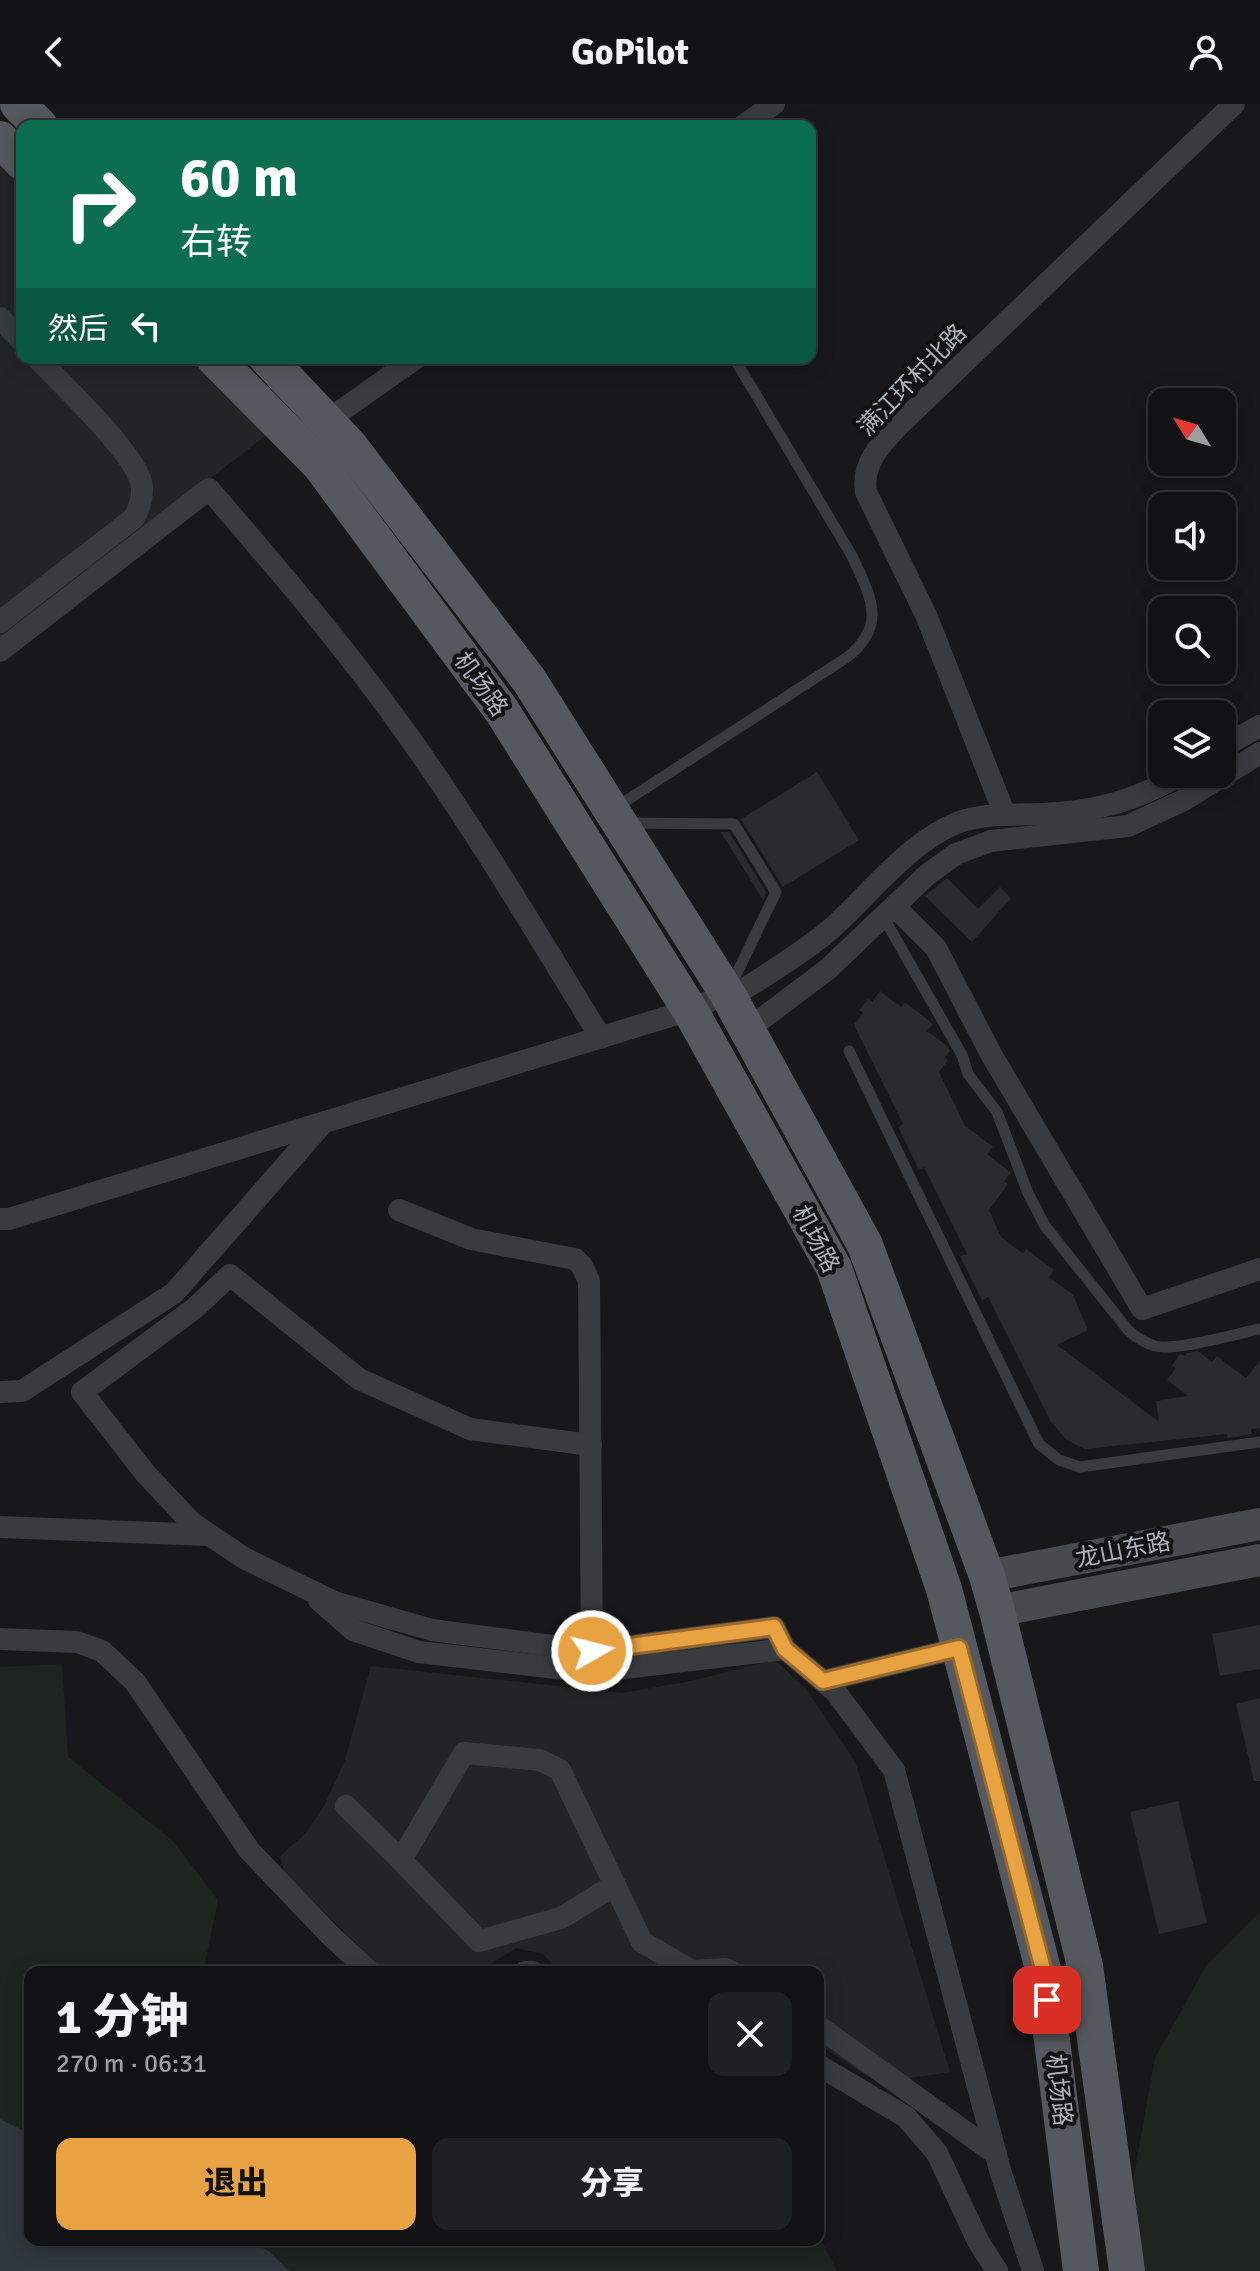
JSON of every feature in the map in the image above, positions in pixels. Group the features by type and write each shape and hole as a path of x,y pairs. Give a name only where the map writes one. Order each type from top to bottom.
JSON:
{"main road":[{"path":"18,104 34,120"},
{"name":"机场路","path":"220,364 320,465 502,711 690,1010 834,1268 939,1570 1043,1969 1076,2265"},
{"name":"机场路","path":"273,364 328,420 529,680 729,995 865,1245 987,1576 997,1611 1085,1966 1127,2271"},
{"name":"龙山东路","path":"987,1576 1260,1524"},
{"name":"龙山东路","path":"997,1611 1260,1560"},
{"path":"1063,1562 1070,1597"},
{"path":"1076,2265 1119,2213"}],"street":[{"path":"751,120 774,104"},
{"name":"满江环村北路","path":"1005,815 926,615 866,492 866,472 876,451 900,424 1234,104"},
{"path":"0,318 16,335"},
{"path":"0,622 134,518 142,494 141,480 124,451 43,364"},
{"path":"328,420 407,364"},
{"path":"0,651 209,489 314,611 403,728 469,823 601,1038"},
{"path":"1236,739 1260,726"},
{"path":"747,1030 810,984 944,861 969,847 991,841 1128,826 1184,800 1260,753"},
{"path":"0,1219 9,1219 690,1010 729,995 817,940 932,836 963,821 1005,815 1083,812 1134,799 1155,788"},
{"path":"890,912 936,948 991,1054 1142,1309 1260,1269"},
{"path":"0,1392 22,1391 174,1293 323,1123"},
{"path":"399,1210 471,1239 575,1259 589,1281 592,1651"},
{"path":"591,1445 470,1429 359,1379 230,1275 195,1308 82,1392 145,1473 192,1523 244,1558 334,1602 432,1630 592,1651 774,1627 785,1649 835,1691 894,1770 996,2154 1033,2271"},
{"path":"0,1527 210,1535"},
{"path":"303,1587 353,1630 419,1652 591,1672 785,1649"},
{"path":"0,1639 77,1642 102,1651 135,1682 249,1850 364,1966"},
{"path":"823,1681 959,1648"},
{"path":"401,1860 464,1753 540,1760 560,1770 642,1942 683,1966"},
{"path":"346,1806 479,1941 561,1918 615,1885"},
{"path":"824,2030 996,2154"},
{"path":"824,2069 906,2117 927,2141 937,2153 978,2241 997,2271"}],"lane":[{"path":"615,816 846,658 865,641 871,629 867,592 852,556 738,364"},
{"path":"615,816 734,824 776,892 729,995"},
{"path":"890,912 962,1055 968,1074 997,1112 1028,1193 1045,1226 1128,1330 1142,1341 1157,1346 1172,1346 1260,1329"},
{"path":"849,1051 1039,1444 1059,1460 1080,1467 1260,1442"}],"shaded area":[{"path":"0,153 16,171 16,364 200,364 268,434 0,640"},
{"path":"775,1660 806,1689 855,1761 950,2072 878,2083 824,2048 824,1966 554,1966 543,1954 516,1948 488,1966 379,1966 284,1872 280,1856 306,1833 324,1806 345,1760 371,1666 622,1693 686,1682"},
{"path":"62,1664 68,1757 173,1841 218,1900 205,1963 209,1966 24,1966 24,2131 0,2119 0,1667"},
{"path":"1260,1912 1260,2271 1142,2271 1134,2175 1155,2058 1206,1966"},
{"path":"0,2119 24,2131 24,2246 259,2246 269,2251 289,2271 0,2271"},
{"path":"259,2246 824,2246 837,2271 289,2271 269,2251"}],"building":[{"path":"817,772 859,840 783,887 741,819"},
{"path":"721,832 729,832 766,892 763,900"},
{"path":"947,878 978,909 1000,887 1011,898 972,942 925,896"},
{"path":"880,991 901,1007 905,1002 933,1024 927,1031 950,1051 945,1057 948,1060 939,1072 965,1126 993,1147 987,1154 1011,1173 1004,1181 1008,1184 989,1210 1001,1237 1023,1254 1026,1249 1054,1270 1049,1277 1073,1295 1088,1330 1057,1345 1159,1422 1156,1401 1188,1396 1167,1380 1176,1368 1172,1365 1180,1354 1185,1356 1198,1351 1212,1362 1217,1356 1246,1378 1260,1361 1260,1428 1251,1429 1252,1434 1228,1438 1227,1434 1085,1449 1067,1440 1051,1422 988,1297 982,1300 960,1256 967,1254 924,1167 919,1170 898,1127 903,1124 854,1025 863,1013 859,1010 868,999 872,1002"},
{"path":"1260,1625 1260,1669 1220,1676 1212,1634"},
{"path":"1260,1698 1260,1781 1254,1781 1236,1704"},
{"path":"1178,1801 1207,1923 1159,1934 1130,1812"}],"route":[{"path":"592,1651 774,1627 785,1649 823,1681 959,1648 1043,1969 1047,2000"}]}
